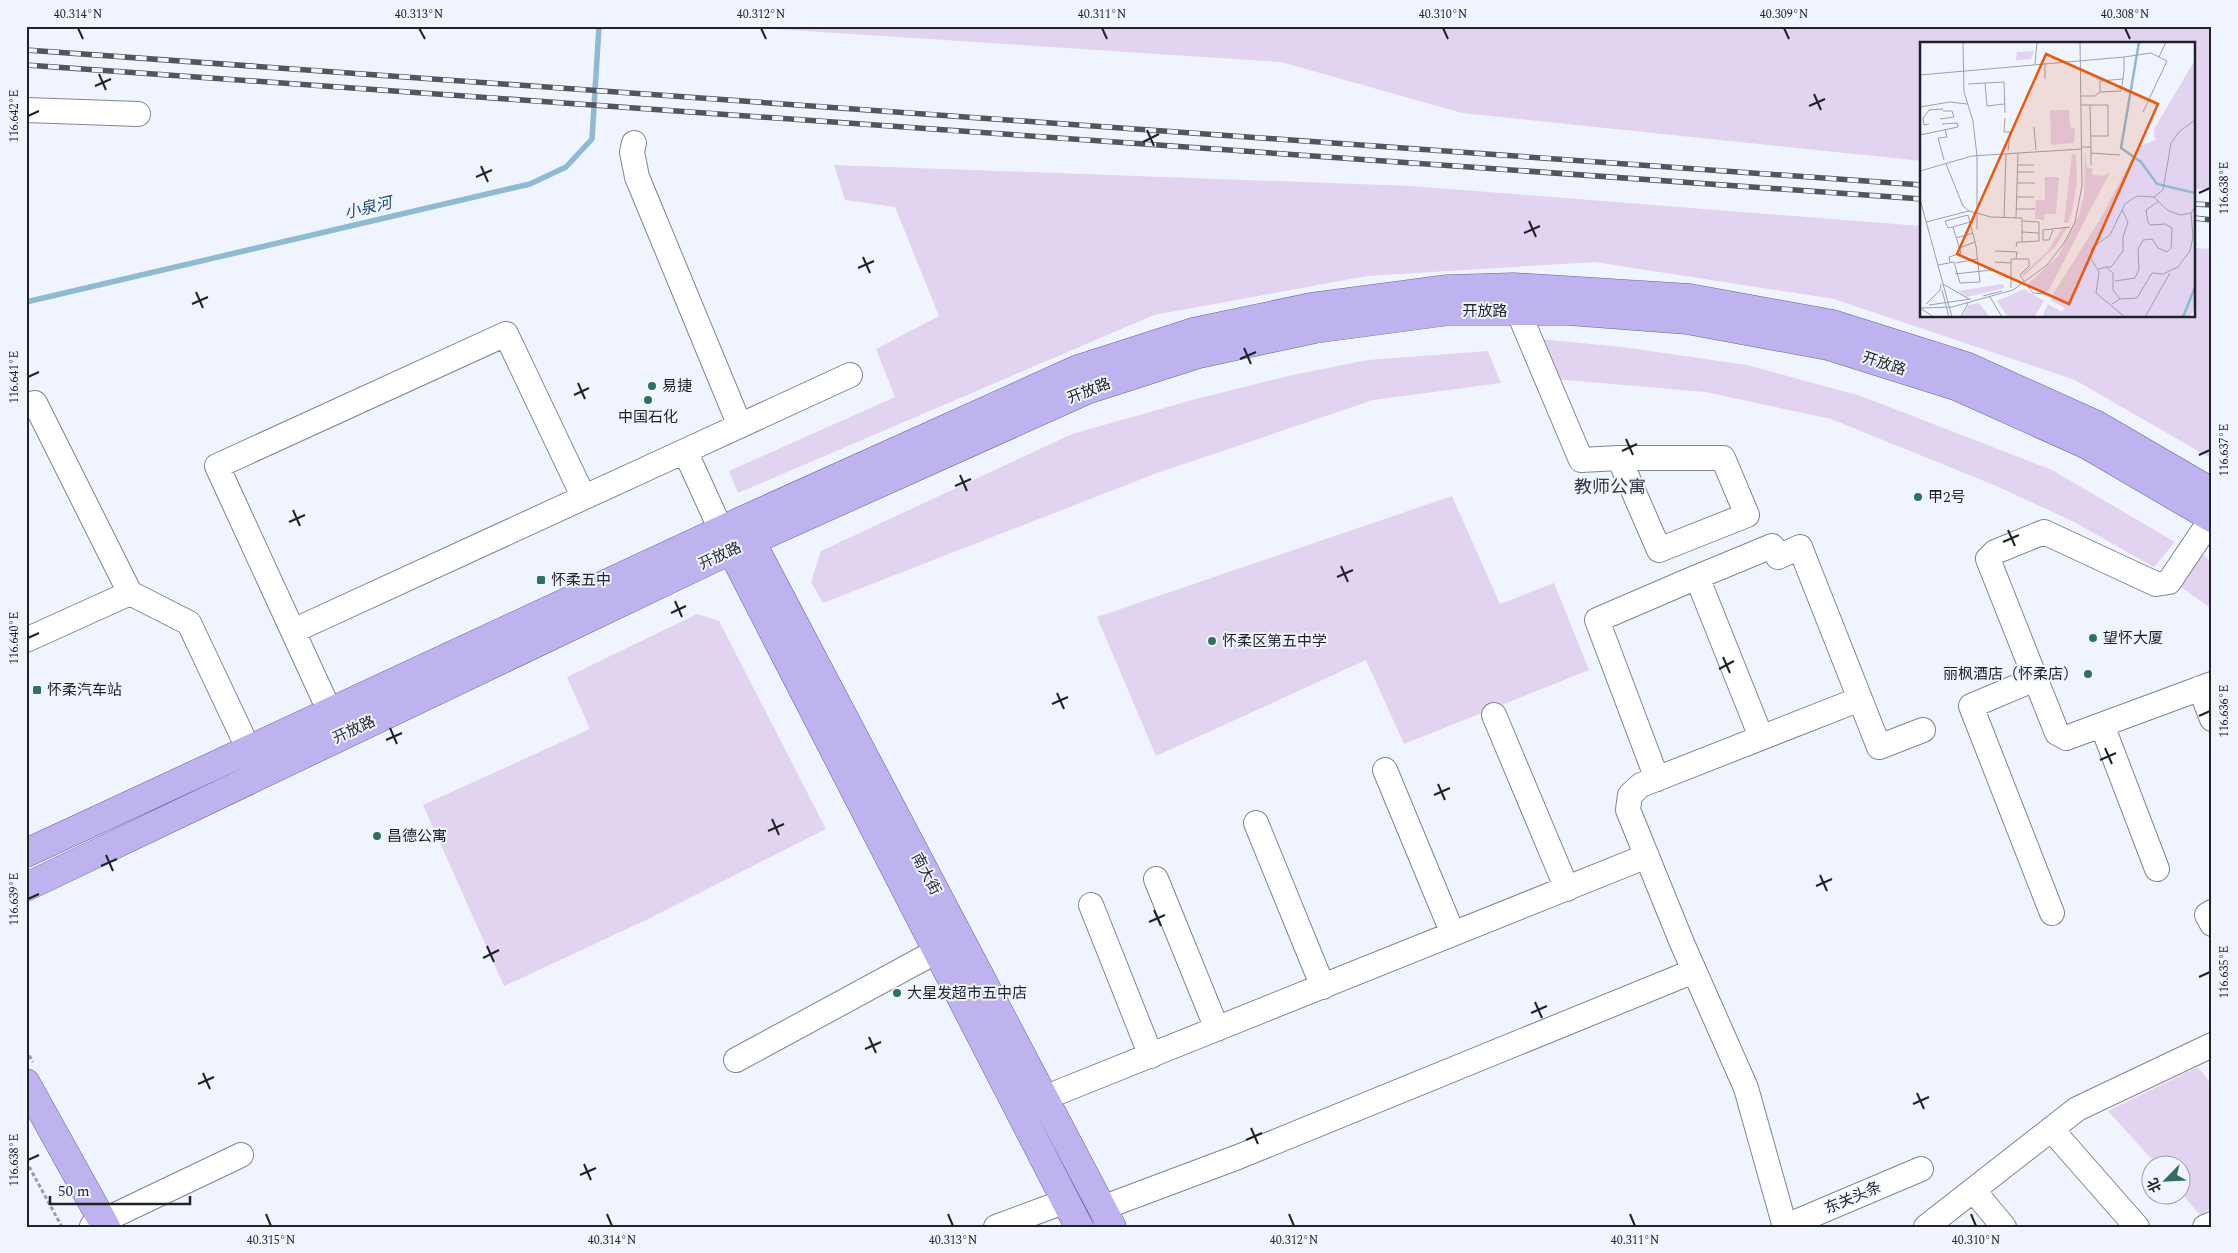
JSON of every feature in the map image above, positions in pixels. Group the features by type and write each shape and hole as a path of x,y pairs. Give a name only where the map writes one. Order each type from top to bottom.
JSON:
{"main road":[{"name":"开放路","path":"26,887 736,535 1078,369 1193,332 1311,307 1448,289 1514,287 1690,298 1833,324 1975,370 2097,425 2212,492"},
{"name":"开放路","path":"26,853 330,712 736,535 1087,390 1199,354 1325,328 1450,311 1568,312 1686,320 1828,346 1958,387 2087,445 2212,518"},
{"name":"南大街","path":"736,535 937,950 1079,1227"},
{"name":"南大街","path":"736,535 1044,1098 1107,1217"},
{"path":"26,1084 98,1225"},
{"path":"26,1111 98,1225"}],"street":[{"path":"26,110 138,114"},
{"path":"634,144 632,152 637,177 740,426"},
{"path":"1518,311 1581,460 1619,458 1723,458 1747,515 1659,550 1619,458"},
{"path":"330,712 217,466 506,334 583,496"},
{"path":"293,631 583,496 850,375"},
{"path":"26,405 35,403 130,593 189,623 249,750"},
{"path":"685,451 736,535"},
{"path":"2212,518 2169,582 2156,584 2044,532 1995,552 1988,559 2057,733 2066,738 2206,686 2212,720"},
{"path":"1657,779 1597,620 1772,546 1778,556 1800,547 1879,746 1923,730"},
{"path":"1697,577 1762,737"},
{"path":"26,640 130,593"},
{"path":"2036,679 1972,706 2052,913"},
{"path":"1785,1227 1746,1088 1694,972 1628,810 1630,795 1641,785 1860,699"},
{"path":"1494,715 1566,889"},
{"path":"2102,725 2156,869"},
{"path":"1385,770 1453,934"},
{"path":"1256,823 1323,987"},
{"path":"1044,1098 1647,856"},
{"path":"1156,879 1217,1029"},
{"path":"1091,905 1151,1056"},
{"path":"2212,912 2207,915 2212,924"},
{"path":"736,1060 937,950"},
{"path":"1107,1217 1247,1153 1694,972"},
{"path":"1926,1227 2077,1109 2209,1052"},
{"path":"2051,1129 2137,1227"},
{"path":"98,1225 241,1154"},
{"name":"东关头条","path":"1785,1227 1921,1169"},
{"path":"1973,1190 2004,1227"},
{"path":"996,1227 1066,1201"},
{"path":"2205,1227 2212,1224"}],"path":[{"path":"26,1161 62,1227"}],"shaded area":[{"path":"729,26 2212,26 2212,189 2196,189 2196,42 1920,42 1920,161 1462,113 1281,62"},
{"path":"834,165 1411,186 1920,226 1920,318 2196,318 2196,248 2211,249 2212,459 2075,380 1834,299 1595,262 1367,276 1154,315 738,493 729,471 895,397 876,349 939,316 895,207 845,200"},
{"path":"1540,339 1622,347 1747,365 1861,396 2052,470 2175,542 2154,567 2074,522 1994,485 1831,419 1705,392 1554,379"},
{"path":"1488,351 1501,383 1373,400 1157,473 823,603 811,582 821,551 1072,434 1196,399 1288,376 1368,360"},
{"path":"1452,496 1500,604 1554,583 1589,670 1404,744 1366,660 1156,756 1097,617"},
{"path":"2203,555 2212,562 2212,609 2179,586"},
{"path":"697,614 719,621 826,829 646,920 504,986 423,805 590,729 567,677"},
{"path":"2198,1067 2212,1085 2212,1206 2201,1216 2190,1203 2190,1156 2149,1156 2108,1111"}],"waterway":[{"name":"小泉河","path":"26,302 530,184 566,167 592,139 599,26"}],"railway":[{"path":"26,50 1920,185"},
{"path":"26,65 1920,199"},
{"path":"2196,204 2212,205"},
{"path":"2196,218 2212,220"}],"place":[{"name":"易捷","path":"652,386"},
{"name":"中国石化","path":"648,400"},
{"name":"甲2号","path":"1918,497"},
{"name":"怀柔五中","path":"541,580"},
{"name":"望怀大厦","path":"2093,638"},
{"name":"怀柔区第五中学","path":"1212,641"},
{"name":"丽枫酒店（怀柔店）","path":"2088,674"},
{"name":"怀柔汽车站","path":"37,690"},
{"name":"昌德公寓","path":"377,836"},
{"name":"大星发超市五中店","path":"897,993"}],"district":[{"name":"教师公寓","path":"1610,487"}]}
